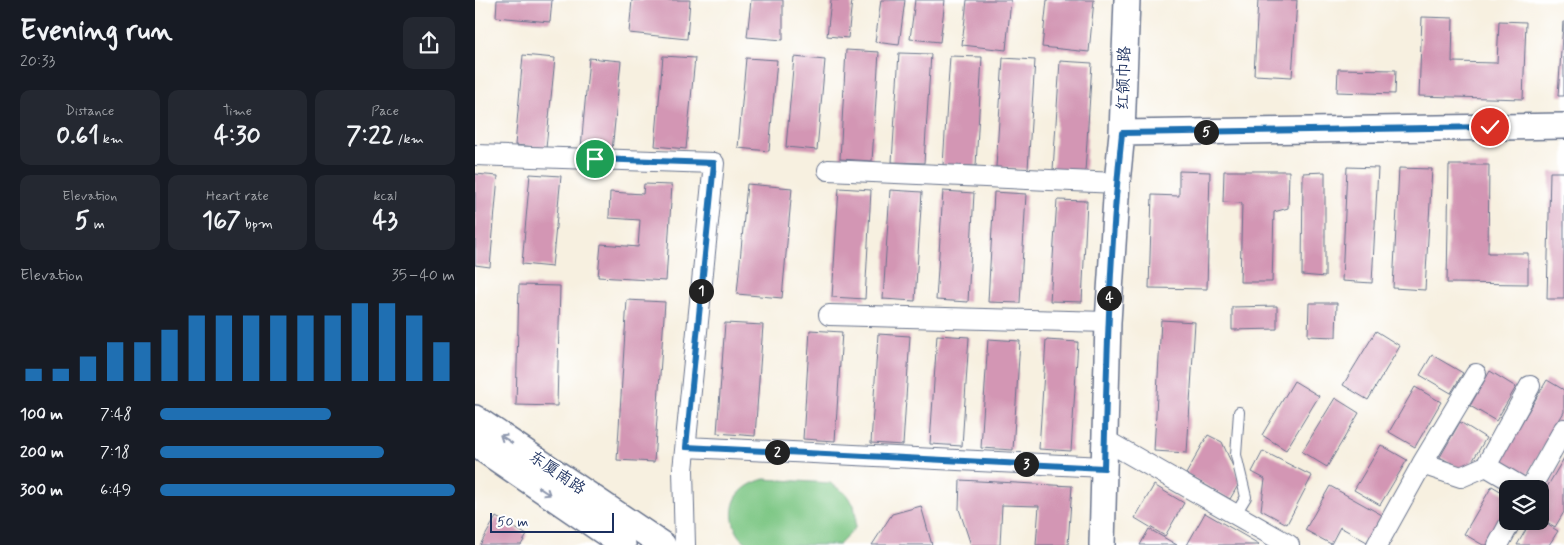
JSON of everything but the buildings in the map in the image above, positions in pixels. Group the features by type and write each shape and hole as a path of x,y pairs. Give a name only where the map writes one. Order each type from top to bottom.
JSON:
{"street":[{"name":"红领巾路","path":"1102,545 1108,322 1122,133 1127,0"},
{"path":"1122,133 1564,126"},
{"path":"475,155 714,163 683,470 685,545"},
{"path":"828,170 1117,184"},
{"path":"829,315 1108,322"},
{"path":"1377,545 1422,464 1476,374"},
{"path":"1422,464 1461,477 1486,466 1530,386"},
{"name":"东厦南路","path":"475,418 663,545"},
{"path":"1535,480 1564,429"},
{"path":"1105,440 1289,545"},
{"name":"东厦南路","path":"475,444 623,545"},
{"path":"686,447 1104,468"},
{"path":"1486,466 1510,480"},
{"path":"685,516 697,545"},
{"path":"1498,545 1506,530"}],"lane":[{"path":"1235,515 1246,497 1236,455 1239,412"}],"green space":[{"path":"764,479 830,483 845,493 854,505 855,528 839,545 752,545 745,542 740,537 734,523 733,508 735,501 738,495 747,487"}],"route":[{"path":"595,159 714,163 686,447 1104,468 1108,322 1122,133 1490,127"}]}
